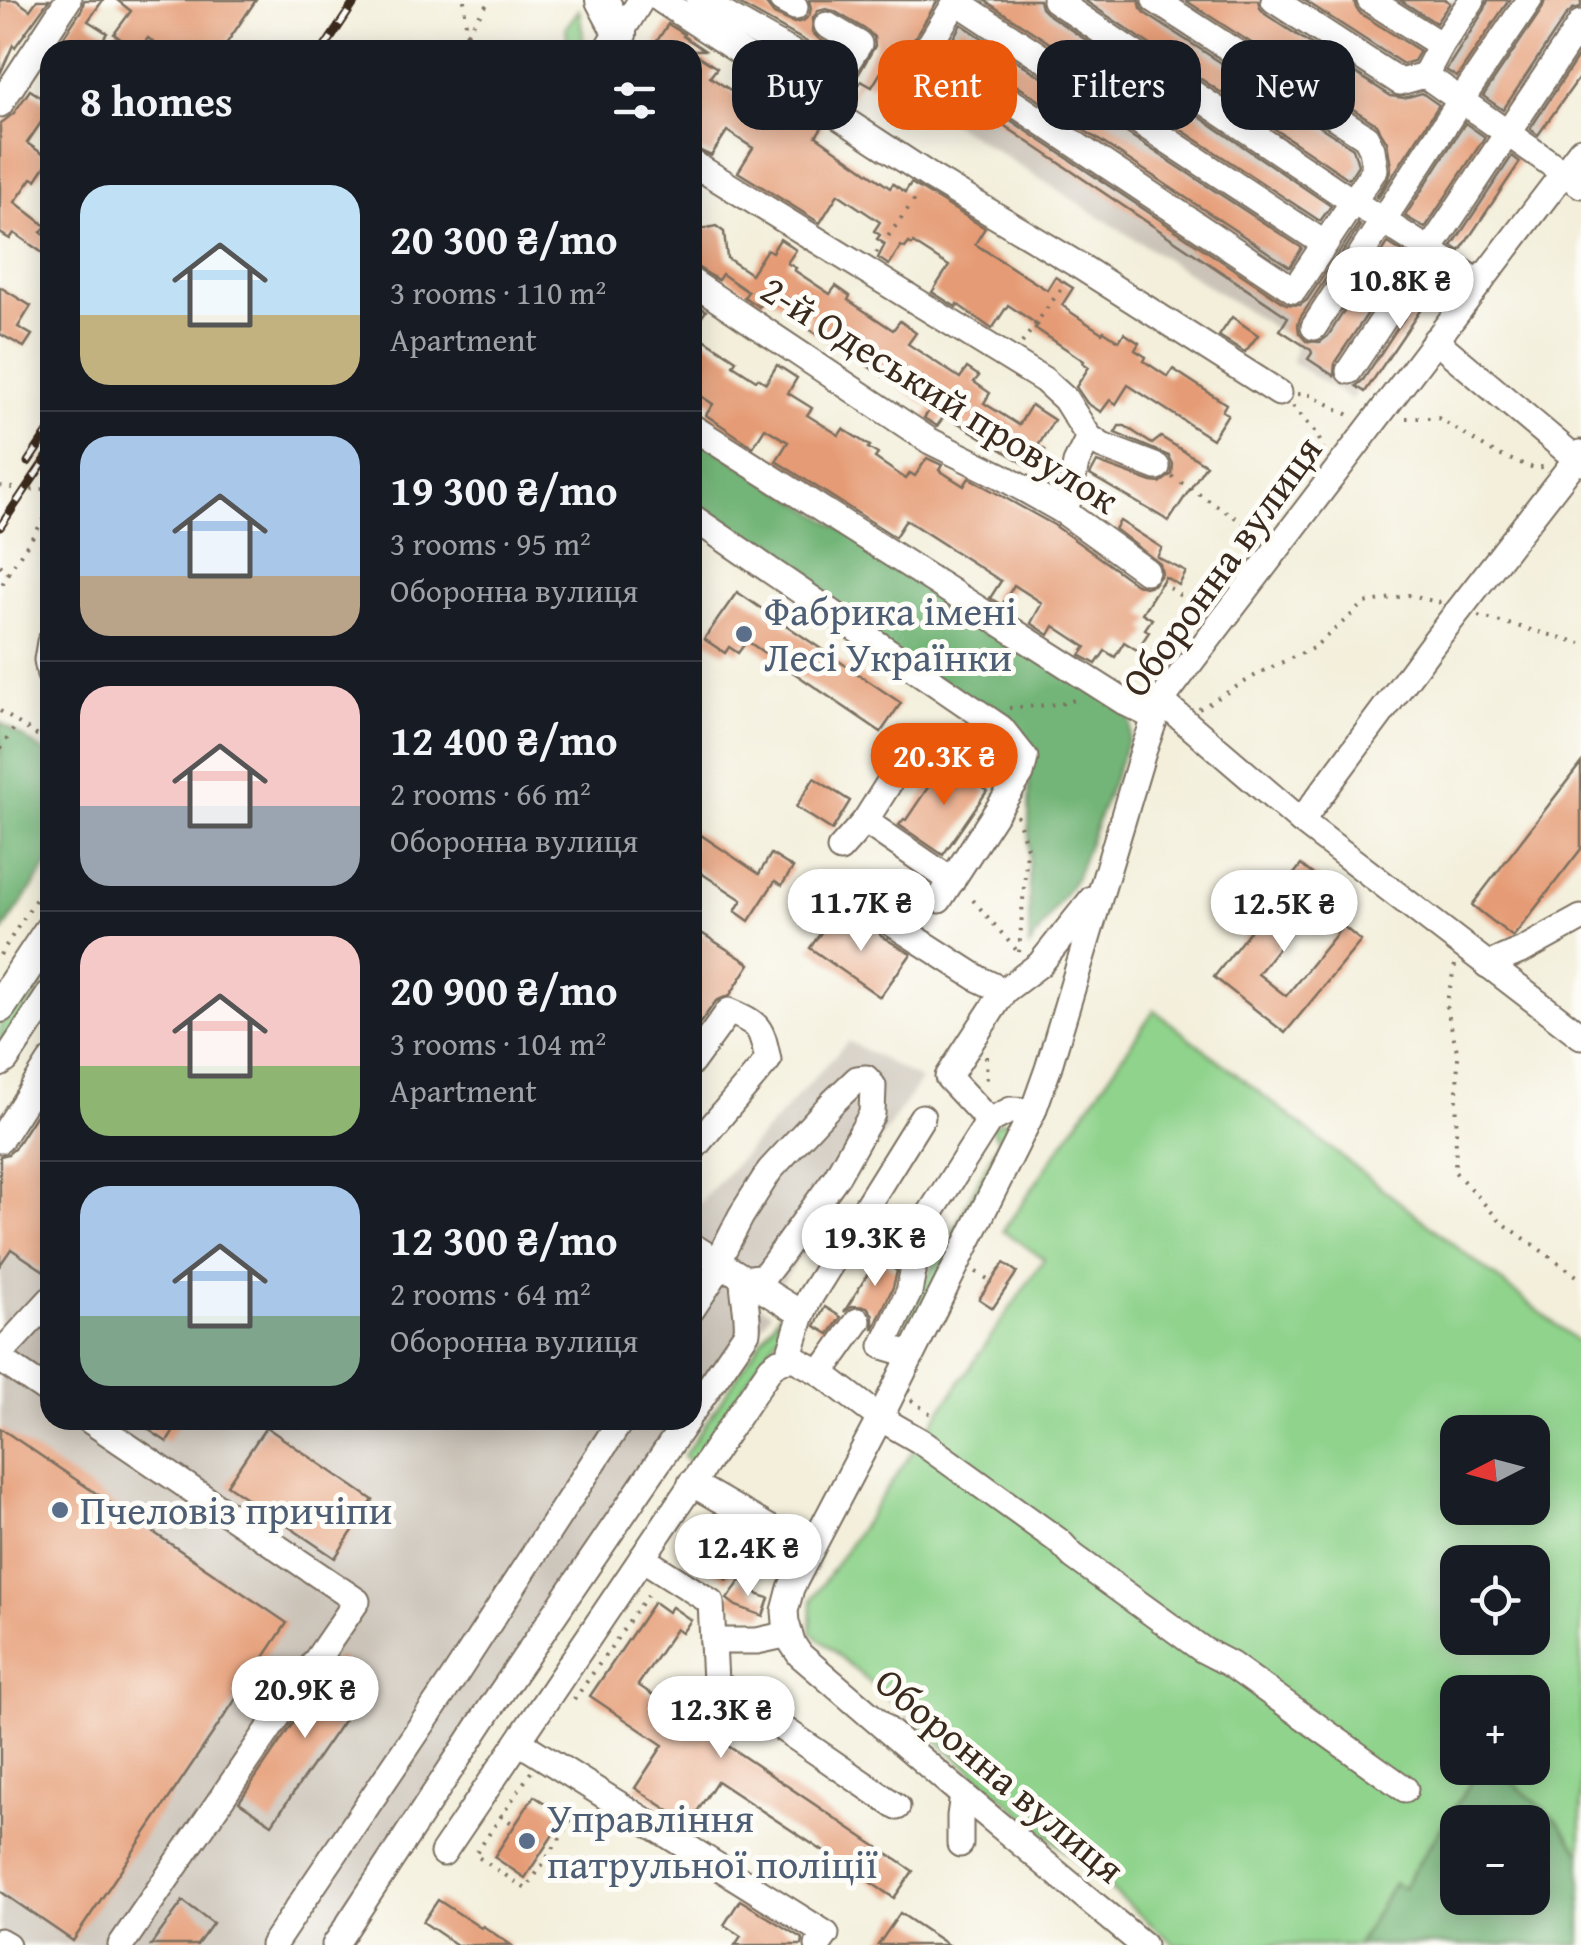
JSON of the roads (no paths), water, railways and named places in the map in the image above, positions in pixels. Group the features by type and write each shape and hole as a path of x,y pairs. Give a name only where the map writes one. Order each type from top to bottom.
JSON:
{"main road":[{"path":"602,0 614,40"},
{"path":"0,1006 40,946"}],"street":[{"path":"42,40 68,0"},
{"path":"616,40 641,0"},
{"path":"662,0 931,177 1078,264 1279,393"},
{"path":"699,0 836,78 859,44 827,26"},
{"path":"932,40 956,0 1325,244"},
{"path":"1055,0 1480,283"},
{"path":"1017,105 1294,290 1375,169 1372,149 1366,137 1155,0"},
{"path":"1274,0 1400,82 1425,75 1467,2"},
{"path":"1370,0 1440,45"},
{"path":"1314,328 1530,0"},
{"path":"1349,371 1581,23"},
{"path":"0,104 40,43"},
{"path":"1425,75 1573,179"},
{"name":"Оборонна вулиця","path":"1143,1945 800,1655 789,1634 785,1611 792,1588 1032,1111 1158,709 1370,416 1573,179 1581,150"},
{"path":"702,169 1060,393 1089,437 1102,446 1157,468"},
{"name":"2-й Одеський провулок","path":"702,289 930,441 1063,511 1146,572"},
{"path":"1301,821 1460,608 1579,458 1435,340"},
{"path":"702,433 1107,690 1182,719 1301,821 1581,1036"},
{"path":"1063,511 1076,463 1089,437"},
{"path":"702,524 1001,728 1024,758 1021,774 945,890 865,821"},
{"path":"840,849 865,821 889,783"},
{"path":"989,1121 948,1077 1004,990 1029,959 1102,887"},
{"path":"1487,965 1581,918"},
{"path":"890,922 979,979 1004,990"},
{"path":"702,1048 729,1011 752,1021 764,1038 768,1060 702,1138"},
{"path":"40,1031 0,1064 40,1089"},
{"path":"702,1294 721,1265 722,1253 740,1216 770,1170 857,1079 866,1078 873,1086 872,1114 837,1176 764,1276 743,1279"},
{"path":"0,1140 40,1092"},
{"path":"910,1354 883,1346 909,1292 912,1242 989,1121 1011,1110 1032,1111"},
{"path":"788,1359 810,1297 922,1117"},
{"path":"702,1253 802,1314"},
{"path":"702,1397 747,1332 743,1279"},
{"path":"40,1311 0,1357 40,1386"},
{"path":"821,1373 858,1321"},
{"path":"444,1853 770,1367 788,1359 821,1373 1060,1542 1073,1556 1188,1640 1230,1664 1405,1789"},
{"path":"104,1430 358,1601 122,1945"},
{"path":"273,1945 614,1430"},
{"path":"335,1945 680,1430"},
{"path":"692,1483 792,1541 783,1560"},
{"path":"642,1558 712,1602 715,1682 897,1807"},
{"path":"714,1641 756,1641 789,1634"},
{"path":"452,1680 492,1706"},
{"path":"519,1742 826,1934 818,1945"},
{"path":"960,1844 963,1795"},
{"path":"0,1940 7,1945"}],"railway":[{"path":"330,40 356,0"},
{"path":"28,462 40,444"},
{"path":"0,527 40,468"}],"place":[{"name":"Фабрика імені Лесі Українки","path":"744,634"},
{"name":"Пчеловіз причіпи","path":"60,1510"},
{"name":"Управління патрульної поліції","path":"527,1841"}]}
